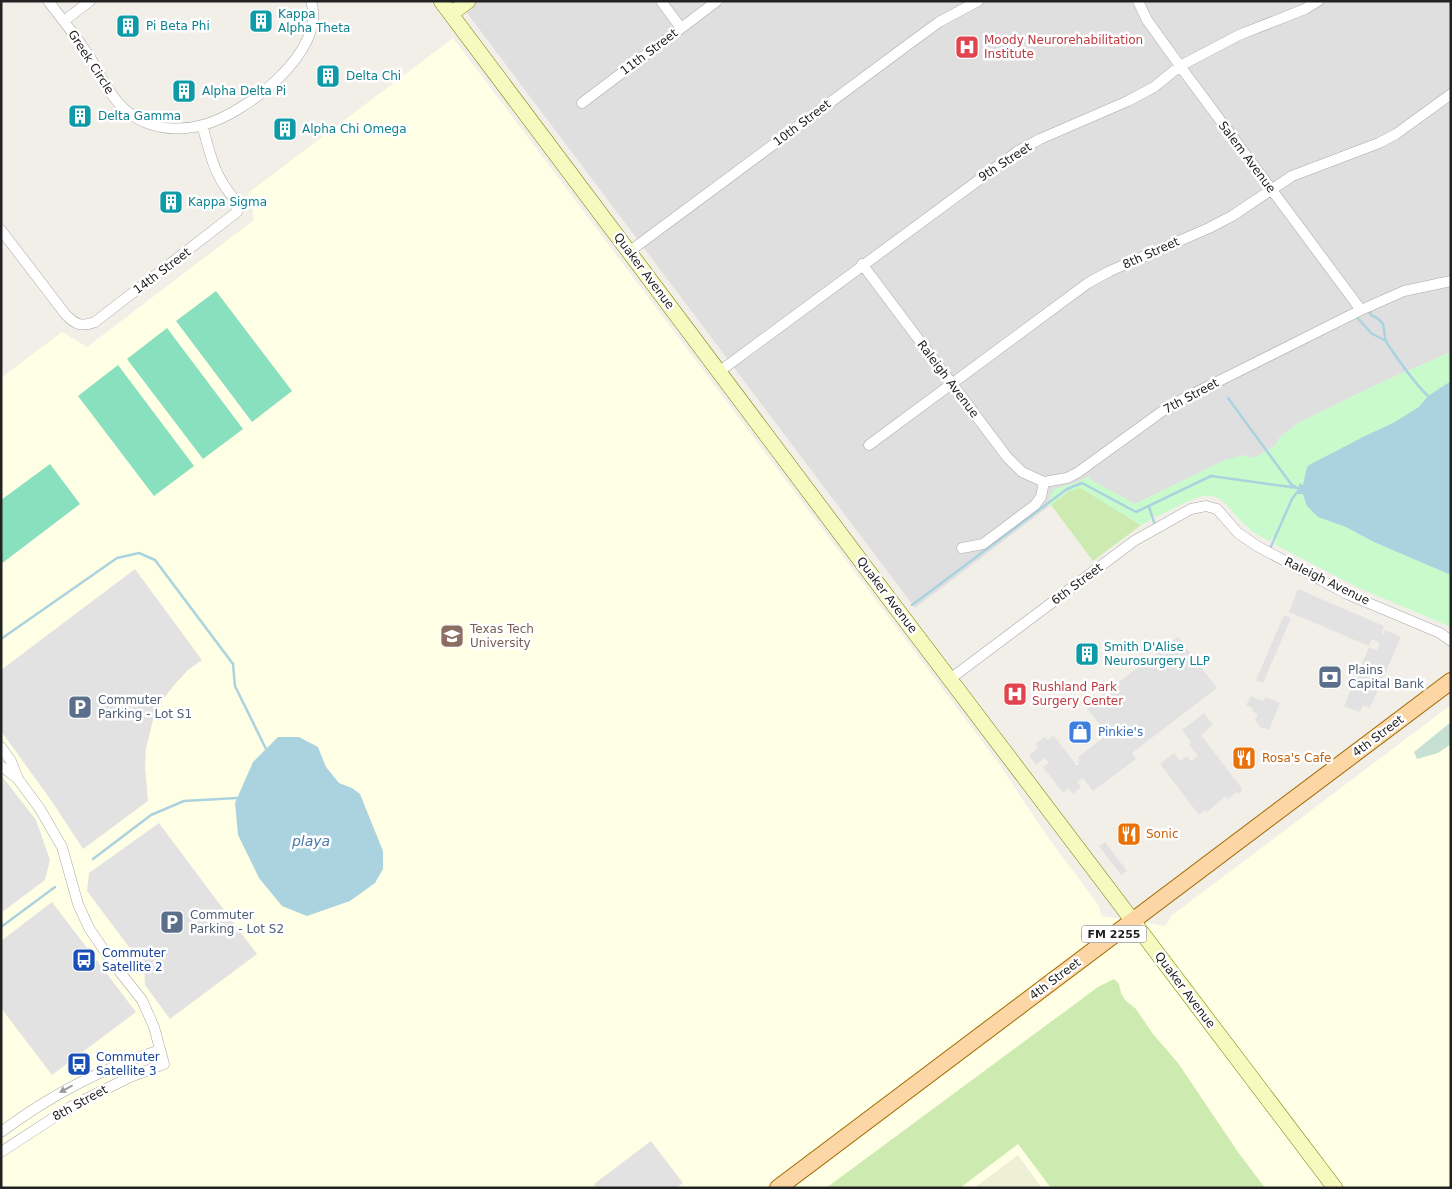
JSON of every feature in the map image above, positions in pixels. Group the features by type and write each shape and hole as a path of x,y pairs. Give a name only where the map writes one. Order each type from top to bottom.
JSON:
{"main road":[{"name":"Quaker Avenue","path":"441,1 1335,1188"},
{"path":"451,14 468,1"},
{"name":"4th Street","path":"778,1188 1451,681"}],"street":[{"name":"Greek Circle","path":"48,1 64,20 91,59 105,86 123,109 146,123 166,128 202,125 223,118 247,105 269,88 289,67 310,34 314,21 314,8 311,1"},
{"name":"Greek Circle","path":"64,20 90,1"},
{"path":"661,1 681,28"},
{"name":"11th Street","path":"582,103 717,1"},
{"name":"10th Street","path":"630,252 912,41 939,22 978,1"},
{"name":"Salem Avenue","path":"1138,1 1147,20 1180,66 1361,310"},
{"name":"9th Street","path":"720,371 862,264 1018,151 1040,139 1128,101 1154,87 1180,66 1239,35 1305,9 1318,1"},
{"name":"8th Street","path":"869,445 1088,283 1110,271 1232,216 1292,176 1379,143 1396,134 1451,94"},
{"name":"14th Street","path":"1,230 66,315 79,325 87,326 95,322 234,215 238,206 222,183 202,125"},
{"name":"Raleigh Avenue","path":"862,264 1007,458 1022,472 1044,482"},
{"name":"7th Street","path":"1044,482 1067,478 1077,474 1164,410 1361,310 1404,291 1451,281"},
{"path":"962,548 983,544 1035,505 1041,497 1044,482"},
{"name":"6th Street","path":"950,679 1134,541 1191,510 1206,506 1212,508"},
{"name":"Raleigh Avenue","path":"1212,508 1217,509 1238,533 1257,546 1347,594 1440,633 1451,641"},
{"path":"1,747 11,761 18,779 40,809 62,848 78,904 89,928 112,962 142,1000 154,1026 160,1050"},
{"path":"1,766 18,779"},
{"name":"8th Street","path":"1,1132 59,1093 89,1076 160,1050 164,1064 130,1077 70,1107 1,1152"}],"shaded area":[{"path":"458,1 1451,1 1451,352 1380,383 1298,423 1280,437 1275,446 1254,458 1225,460 1135,504 1088,477 1055,489 1050,496 1048,507 915,608"},
{"name":"Texas Tech University","path":"453,38 997,761 1047,836 1099,906 1101,916 1166,926 1171,916 1451,705 1451,1188 1,1188 1,378 62,332 87,347 254,220 251,199 248,193"},
{"name":"Commuter Parking - Lot S1","path":"135,569 202,660 188,670 175,684 164,698 154,716 146,749 145,767 148,801 83,849 53,803 1,731 1,670"},
{"path":"1298,589 1384,626 1382,633 1384,634 1385,630 1401,637 1370,708 1363,705 1360,712 1344,706 1369,647 1377,650 1380,643 1372,639 1369,646 1289,612"},
{"path":"1284,615 1291,618 1263,683 1256,680"},
{"path":"1178,637 1217,688 1132,753 1136,759 1093,791 1083,778 1077,782 1081,787 1073,794 1069,788 1063,793 1043,767 1049,763 1045,758 1036,765 1029,755 1038,748 1035,744 1045,737 1048,740 1054,736 1077,766 1079,764 1077,762 1080,760 1078,757 1112,731 1111,729 1106,733 1086,707"},
{"path":"1251,696 1263,701 1266,697 1280,703 1269,730 1262,729 1255,720 1258,714 1252,711 1253,708 1246,705"},
{"path":"1204,713 1213,725 1201,735 1243,790 1238,794 1236,792 1228,799 1226,796 1207,812 1205,810 1199,815 1160,764 1174,753 1180,761 1187,756 1191,761 1198,756 1182,730"},
{"path":"1451,722 1451,744 1438,753 1417,759 1414,752"},
{"path":"1,775 36,820 50,860 45,880 1,913"},
{"name":"Commuter Parking - Lot S2","path":"159,823 257,954 170,1019 145,985 144,967 87,891 89,873"},
{"path":"1105,842 1127,871 1121,875 1099,846"},
{"path":"52,902 136,1012 52,1075 1,1008 1,941"},
{"path":"651,1141 683,1183 676,1188 596,1188 594,1184"},
{"path":"1018,1155 1042,1188 974,1188"}],"green space":[{"path":"216,291 292,391 252,422 176,321"},
{"path":"167,328 243,429 203,459 127,359"},
{"path":"1451,352 1451,627 1357,587 1276,545 1276,538 1274,537 1269,541 1255,533 1224,503 1214,496 1200,497 1157,517 1153,515 1149,521 1141,525 1080,488 1069,491 1048,507 1050,496 1054,489 1088,477 1135,504 1225,460 1243,455 1254,458 1275,446 1280,437 1298,423 1380,383"},
{"path":"118,365 194,466 154,496 78,396"},
{"path":"50,464 80,504 1,564 1,500"},
{"path":"1080,487 1141,525 1093,561 1051,505 1069,491"},
{"path":"1114,979 1119,984 1125,1000 1136,1009 1153,1034 1178,1063 1238,1152 1265,1188 1051,1188 1018,1144 960,1188 826,1188 1098,987"}],"water":[{"path":"1451,381 1451,575 1374,542 1346,527 1318,517 1307,506 1303,494 1298,494 1299,483 1303,485 1307,467 1311,464 1393,423 1419,407 1428,396"},
{"name":"playa","path":"278,737 299,737 318,747 326,767 339,783 352,788 360,794 383,851 383,869 375,883 350,901 307,916 282,906 259,878 238,835 235,803 253,762"}],"waterway":[{"path":"1369,309 1371,315 1383,324 1385,338 1391,349 1428,396"},
{"path":"1356,316 1371,333 1386,341"},
{"path":"1228,398 1291,484 1297,488"},
{"path":"912,605 1067,489 1082,483 1136,512 1211,476 1298,488"},
{"path":"1269,551 1292,499 1298,491"},
{"path":"1149,507 1155,525"},
{"path":"1,639 117,558 139,553 155,560 233,664 235,686 266,749"},
{"path":"93,859 151,815 184,801 237,798"},
{"path":"1,927 55,887"}],"place":[{"name":"Kappa Alpha Theta","path":"261,21"},
{"name":"Pi Beta Phi","path":"128,26"},
{"name":"Moody Neurorehabilitation Institute","path":"967,47"},
{"name":"Delta Chi","path":"328,76"},
{"name":"Alpha Delta Pi","path":"184,91"},
{"name":"Delta Gamma","path":"80,116"},
{"name":"Alpha Chi Omega","path":"285,129"},
{"name":"Kappa Sigma","path":"171,202"},
{"name":"Texas Tech University","path":"452,636"},
{"name":"Smith D'Alise Neurosurgery LLP","path":"1087,654"},
{"name":"Plains Capital Bank","path":"1330,677"},
{"name":"Rushland Park Surgery Center","path":"1015,694"},
{"name":"Commuter Parking - Lot S1","path":"80,707"},
{"name":"Pinkie's","path":"1080,732"},
{"name":"Rosa's Cafe","path":"1244,758"},
{"name":"Sonic","path":"1129,834"},
{"name":"Commuter Parking - Lot S2","path":"172,922"},
{"name":"Commuter Satellite 2","path":"84,960"},
{"name":"Commuter Satellite 3","path":"79,1064"}]}
